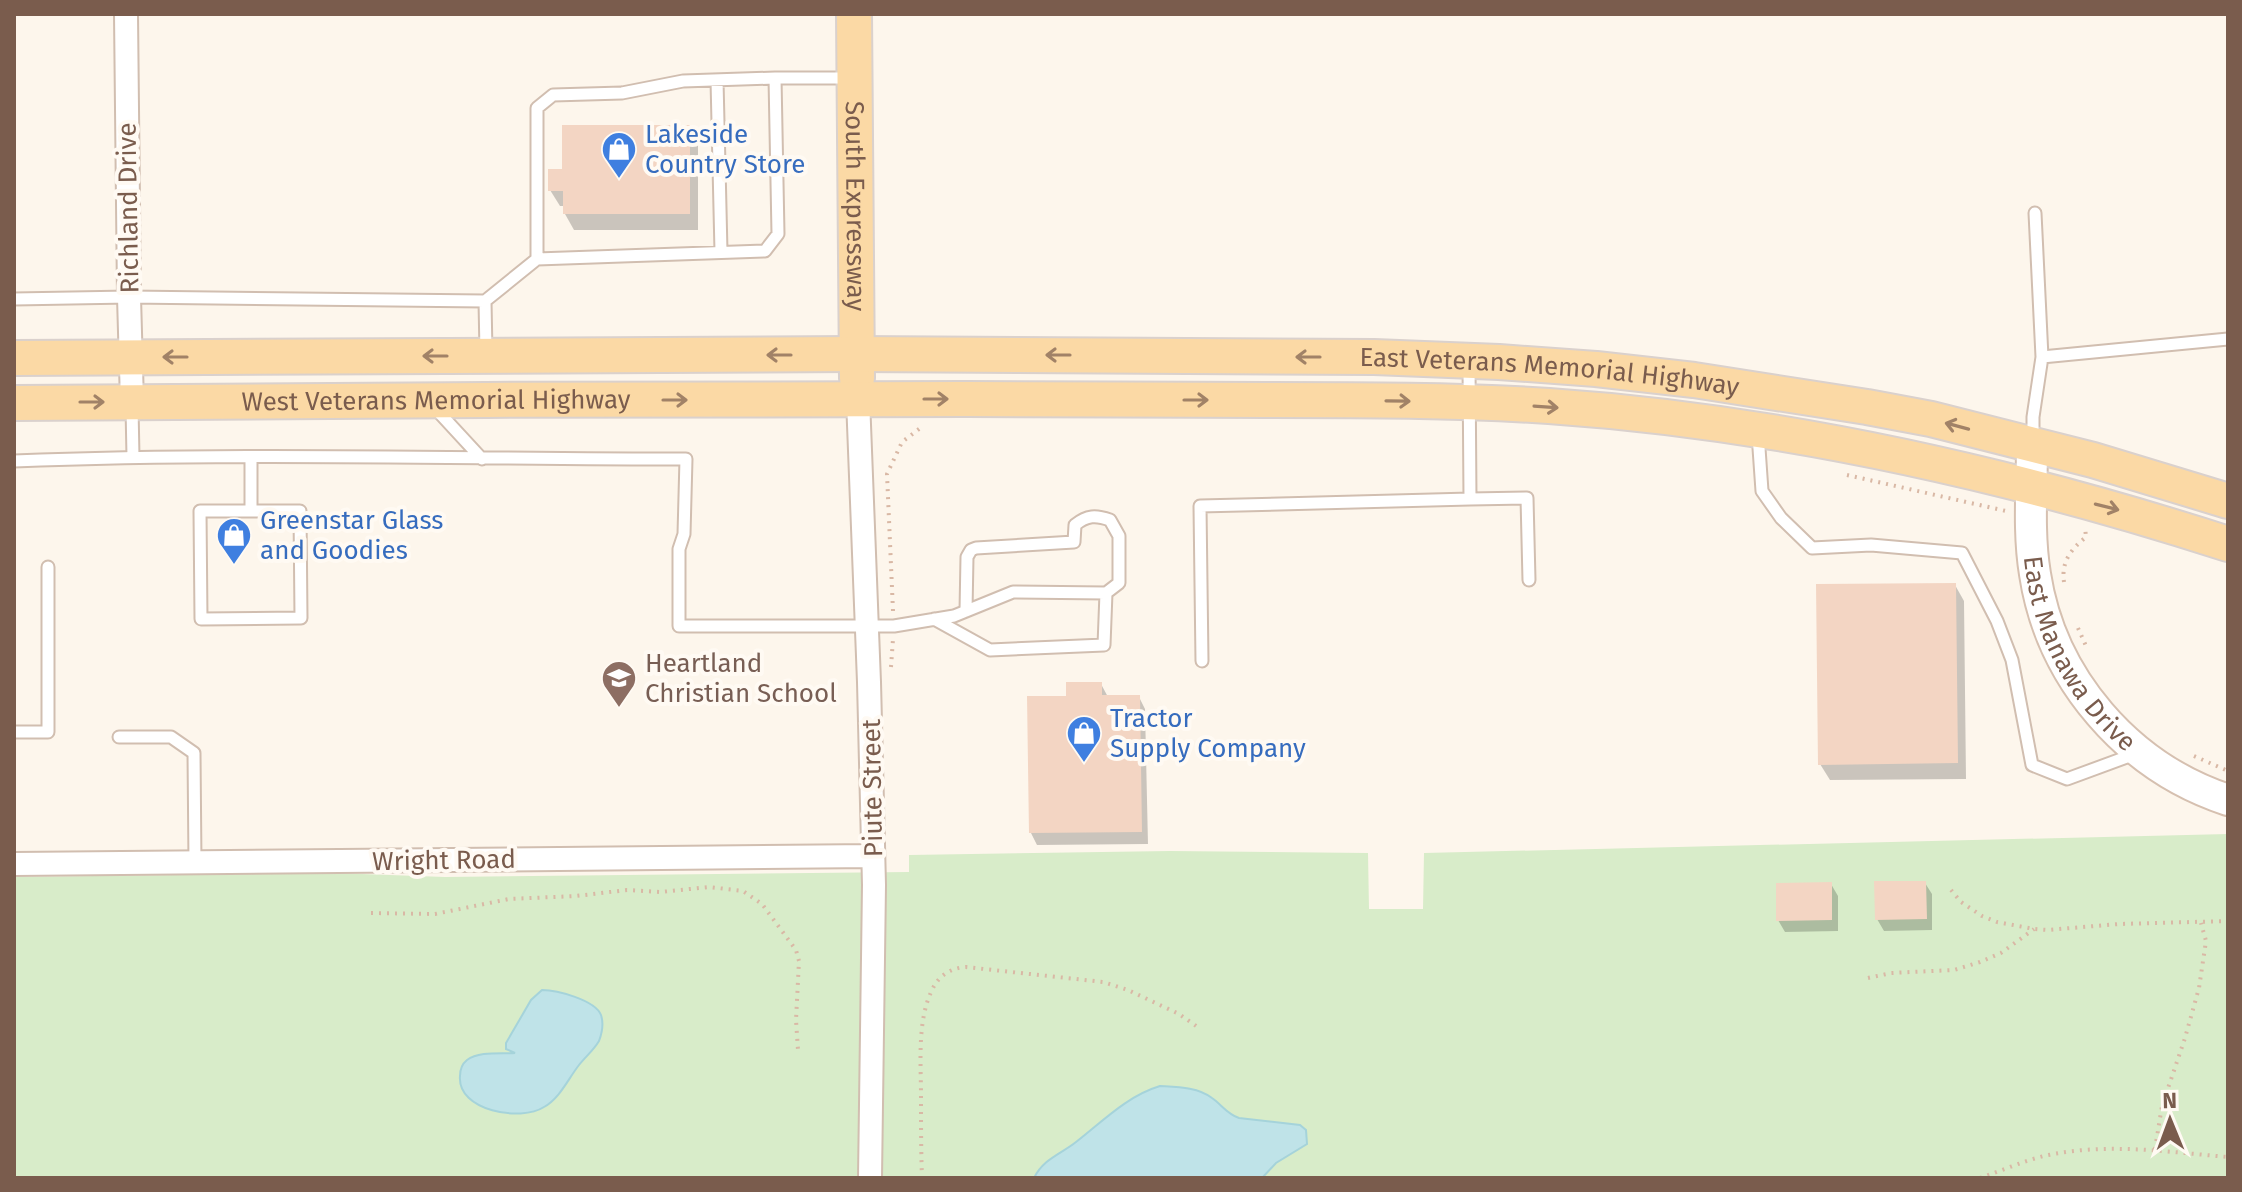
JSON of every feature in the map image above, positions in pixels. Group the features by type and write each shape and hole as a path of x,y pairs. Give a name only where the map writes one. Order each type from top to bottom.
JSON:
{"main road":[{"name":"South Expressway","path":"854,14 858,399"},
{"name":"West Veterans Memorial Highway","path":"14,358 857,354"},
{"name":"East Veterans Memorial Highway","path":"857,354 1374,357 1610,371 1787,393 1931,419 2093,460 2228,501"},
{"name":"West Veterans Memorial Highway","path":"14,403 858,399"},
{"name":"East Veterans Memorial Highway","path":"858,399 1351,400 1549,406 1662,417 1819,439 1926,460 2031,502 2131,513 2228,544"}],"street":[{"name":"Richland Drive","path":"126,14 132,402"},
{"name":"Piute Street","path":"858,399 873,856 870,1178"},
{"name":"East Manawa Drive","path":"2032,446 2035,576 2050,631 2081,691 2104,721 2160,768 2228,800"},
{"name":"Wright Road","path":"14,864 873,856"}],"lane":[{"path":"14,299 129,297 485,301 537,259 765,251 778,234 775,78"},
{"path":"537,259 537,108 553,95 622,93 683,81 855,78"},
{"path":"717,80 721,252"},
{"path":"2032,446 2042,357 2035,213"},
{"path":"485,301 486,356"},
{"path":"2042,357 2228,339"},
{"path":"1470,361 1470,499"},
{"path":"429,401 482,459"},
{"path":"132,402 133,457"},
{"path":"1758,430 1762,491 1781,518 1812,548 1871,545 1962,553 1997,621 2012,660 2032,765 2067,779 2139,752"},
{"path":"14,461 133,457 686,459 684,534 679,549 679,626 894,626 954,616 1013,592 1106,593 1119,583 1119,536 1110,520 1085,517 1075,525 1074,542 971,550 967,557 966,611"},
{"path":"251,457 251,511"},
{"path":"1202,661 1200,506 1527,498 1529,580"},
{"path":"200,511 251,511 300,511 301,618 201,619 200,511"},
{"path":"14,732 48,732 48,567"},
{"path":"934,619 990,650 1104,645 1106,593"},
{"path":"119,737 171,737 194,753 195,862"}],"path":[{"path":"890,673 894,626 887,474 902,442 921,426 933,424"},
{"path":"1843,473 2031,502"},
{"path":"2064,584 2063,573 2070,549 2086,537 2085,527 2072,525"},
{"path":"2073,617 2089,652"},
{"path":"2194,756 2228,771"},
{"path":"371,913 435,914 509,899 627,890 661,892 709,887 743,891 762,904 796,950 799,961 798,1050"},
{"path":"1951,890 1961,902 1982,916 2034,929 2228,921"},
{"path":"2155,1149 2162,1106 2199,988 2206,941 2201,923"},
{"path":"1868,978 1891,973 1954,970 2001,953 2034,929"},
{"path":"922,1178 923,1030 930,992 937,981 955,968 1103,982 1169,1009 1199,1028"},
{"path":"1980,1178 2042,1156 2063,1153 2131,1148 2228,1157"}],"green space":[{"path":"2228,834 2228,1178 14,1178 14,877 334,873 445,877 909,872 909,855 1170,851 1368,853 1369,909 1423,909 1424,853"}],"water":[{"path":"542,990 575,997 597,1010 602,1022 599,1041 559,1093 544,1107 507,1113 479,1105 462,1088 460,1076 463,1065 478,1055 515,1053 506,1049 506,1043 531,1000"},
{"path":"1160,1086 1200,1092 1239,1118 1300,1125 1306,1130 1307,1144 1276,1163 1262,1178 1034,1178 1047,1161 1116,1110"}],"building":[{"name":"Lakeside Country Store","path":"562,125 690,125 690,214 563,214 563,191 548,191 548,169 562,169"},
{"path":"1956,583 1958,763 1818,765 1816,584"},
{"name":"Tractor Supply Company","path":"1066,682 1102,682 1102,695 1140,695 1142,832 1029,833 1027,696 1066,696"},
{"path":"1874,881 1926,881 1927,919 1875,920"},
{"path":"1832,882 1832,920 1776,921 1776,883"}],"place":[{"name":"Lakeside Country Store","path":"619,180"},
{"name":"Greenstar Glass and Goodies","path":"234,566"},
{"name":"Heartland Christian School","path":"619,709"},
{"name":"Tractor Supply Company","path":"1084,764"}]}
